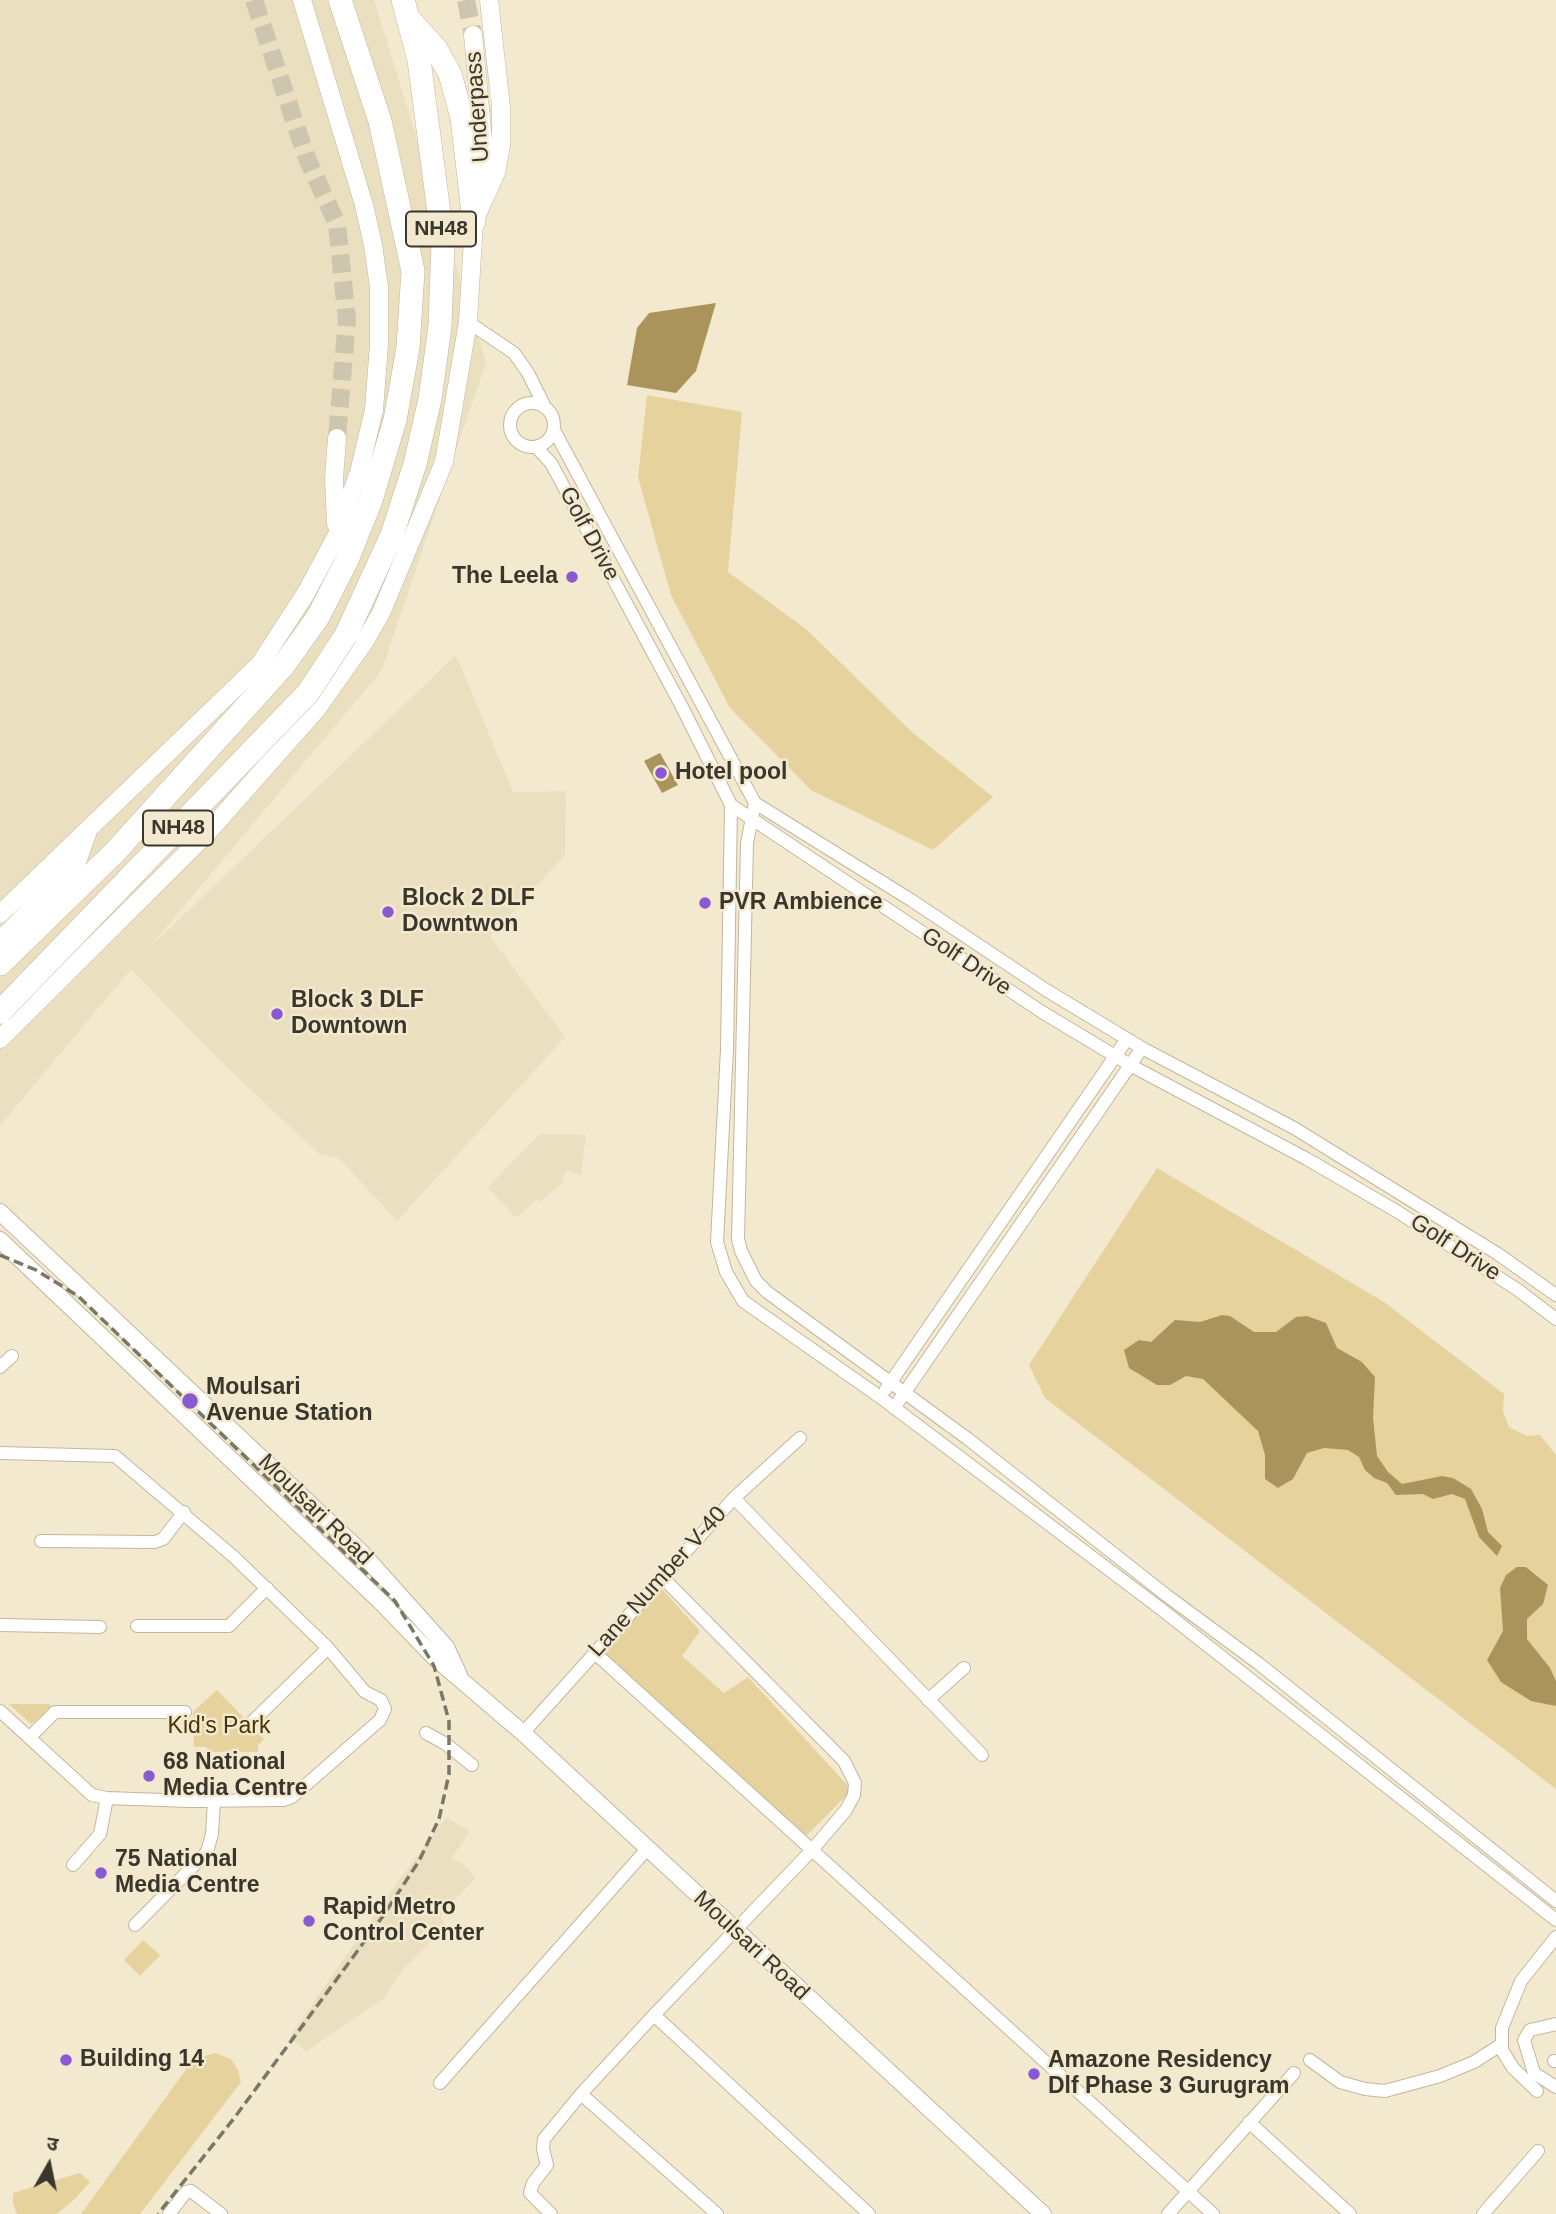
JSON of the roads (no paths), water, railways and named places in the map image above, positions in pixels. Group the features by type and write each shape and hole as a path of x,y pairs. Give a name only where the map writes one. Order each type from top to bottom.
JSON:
{"highway":[{"name":"NH48","path":"0,964 115,852 283,666 318,617 347,560 371,500 395,420 408,348 413,271 380,121 340,0"},
{"name":"NH48","path":"0,1009 308,693 346,635 392,535 415,464 430,398 440,326 443,243 419,61 406,9"},
{"path":"406,9 436,49 450,74 462,118 474,221"}],"main road":[{"path":"0,914 260,664 306,593 337,535 359,472 374,410 379,287 364,205 302,0"},
{"path":"0,1039 208,832 316,710 365,641 381,613 444,462 468,322 474,221 496,173 501,146 501,107 489,0"},
{"name":"Underpass","path":"473,35 483,150 483,170 474,221"},
{"path":"337,438 334,479 337,535"},
{"path":"0,941 77,862 89,828"},
{"path":"0,1009 14,1010 37,1003"}],"street":[{"path":"468,322 513,353 528,373 553,417 554,430 544,444 536,447 517,441 512,435 510,422 515,411 526,404 545,407"},
{"name":"Golf Drive","path":"554,430 755,803 1127,1039 1294,1128 1498,1254 1556,1295"},
{"name":"Golf Drive","path":"536,447 551,463 682,707 730,805 984,975 1130,1065 1307,1159 1398,1212 1518,1290 1556,1319"},
{"path":"755,803 747,843 738,1239 750,1271 767,1292 906,1393 1258,1663 1556,1901"},
{"path":"730,805 727,1049 717,1237 726,1272 743,1301 880,1397 1029,1508 1248,1676 1556,1920"},
{"path":"984,975 997,958"},
{"path":"880,1397 1127,1039"},
{"path":"894,1408 1142,1048"},
{"name":"Moulsari Road","path":"0,1212 360,1551 446,1647 460,1677"},
{"name":"Moulsari Road","path":"0,1240 382,1603 434,1657 523,1733 1043,2214"},
{"path":"0,1367 12,1356"},
{"name":"Lane Number V-40","path":"523,1733 734,1498 800,1438"},
{"path":"0,1453 115,1455 184,1512 267,1588 328,1648 365,1692 381,1700 384,1709 380,1720 292,1797 284,1800 107,1798 92,1795 0,1711"},
{"path":"1029,1508 1039,1494"},
{"path":"734,1498 982,1755"},
{"path":"41,1541 155,1542 163,1539 184,1512"},
{"path":"551,2214 533,2198 530,2189 547,2165 543,2149 544,2139 581,2094 654,2015 812,1850 846,1810 854,1795 856,1783 851,1770 662,1577"},
{"path":"137,1626 229,1626 267,1588"},
{"path":"0,1625 100,1627"},
{"path":"253,1721 328,1648"},
{"path":"595,1653 1213,2214"},
{"path":"1248,1676 1258,1663"},
{"path":"928,1700 964,1668"},
{"path":"30,1737 55,1712 67,1710 185,1713"},
{"path":"426,1733 446,1744 472,1765"},
{"path":"73,1865 100,1834 107,1798"},
{"path":"135,1925 207,1852 212,1834 214,1800"},
{"path":"440,2083 647,1849"},
{"path":"1537,2091 1513,2068 1502,2050 1502,2028 1521,1981 1556,1937"},
{"path":"654,2015 869,2214"},
{"path":"1556,2024 1530,2030 1524,2039 1534,2073 1556,2087"},
{"path":"1310,2060 1340,2082 1385,2091 1440,2076 1475,2062 1502,2044"},
{"path":"1168,2214 1294,2073"},
{"path":"581,2094 711,2212"},
{"path":"1249,2122 1350,2214"},
{"path":"1483,2214 1538,2151"},
{"path":"169,2214 186,2192 191,2192 220,2214"}],"tunnel":[{"path":"254,0 306,156 337,224 347,320 337,438"},
{"path":"466,0 473,35"}],"railway":[{"path":"0,1255 36,1270 78,1296 395,1601 434,1666 449,1721 449,1774 439,1819 419,1861 383,1916 235,2117 158,2214"}],"place":[{"name":"The Leela","path":"572,577"},
{"name":"Hotel pool","path":"661,773"},
{"name":"PVR Ambience","path":"705,903"},
{"name":"Block 2 DLF Downtwon","path":"388,912"},
{"name":"Block 3 DLF Downtown","path":"277,1014"},
{"name":"Moulsari Avenue Station","path":"190,1401"},
{"name":"68 National Media Centre","path":"149,1776"},
{"name":"75 National Media Centre","path":"101,1873"},
{"name":"Rapid Metro Control Center","path":"309,1921"},
{"name":"Building 14","path":"66,2060"},
{"name":"Amazone Residency Dlf Phase 3 Gurugram","path":"1034,2074"}],"park label":[{"name":"Kid's Park","path":"219,1727"}]}
